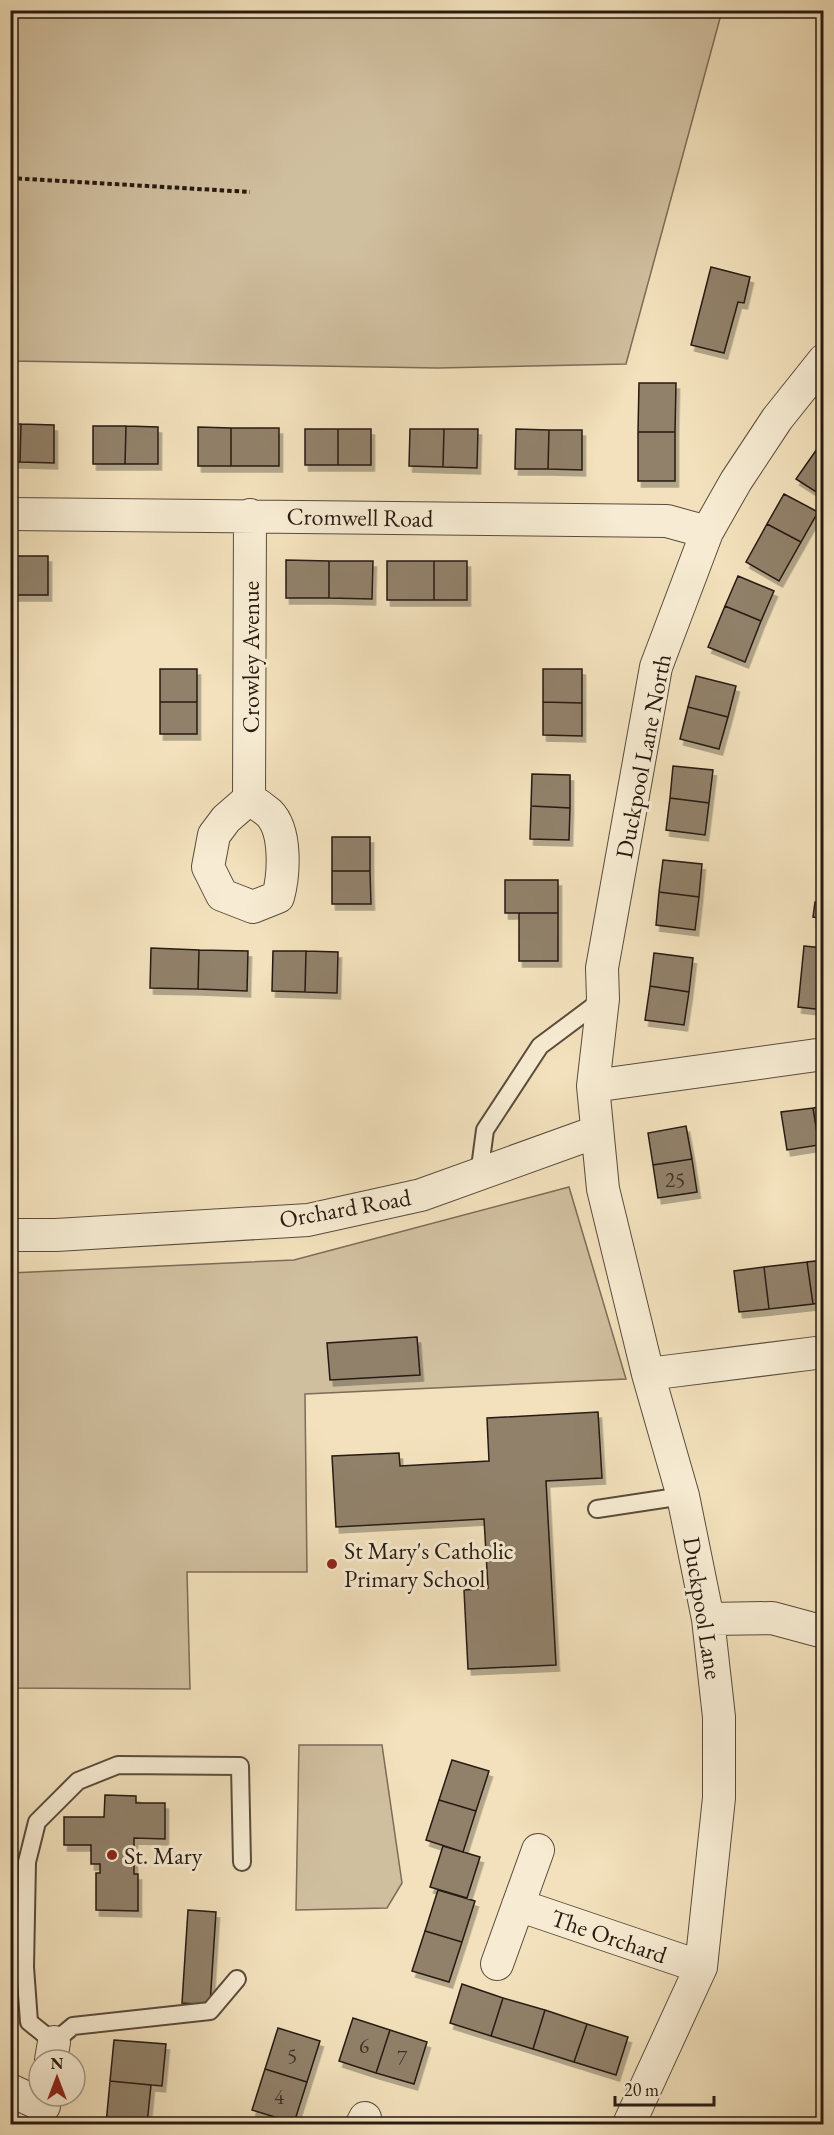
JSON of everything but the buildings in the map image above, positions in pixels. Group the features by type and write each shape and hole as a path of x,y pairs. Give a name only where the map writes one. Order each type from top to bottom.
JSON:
{"street":[{"name":"Duckpool Lane North","path":"593,1086 603,999 602,968 657,667 707,532 771,428 824,360"},
{"name":"Cromwell Road","path":"10,514 667,521 707,532"},
{"name":"Crowley Avenue","path":"249,799 250,515"},
{"path":"593,1086 824,1054"},
{"name":"Duckpool Lane","path":"593,1086 603,1189 648,1374 683,1496 708,1620 719,1717 719,1798 701,1967 637,2122"},
{"name":"Orchard Road","path":"10,1235 56,1235 308,1220 421,1195 596,1132"},
{"path":"648,1374 824,1352"},
{"path":"708,1620 772,1618 824,1632"},
{"path":"496,1964 538,1850"},
{"name":"The Orchard","path":"518,1905 701,1967"},
{"path":"10,2090 43,2109"}],"lane":[{"path":"479,1175 485,1130 540,1046 603,999"},
{"path":"597,1509 683,1496"},
{"path":"50,2048 29,2022 25,1967 27,1862 37,1822 78,1781 118,1765 240,1766 242,1862"},
{"path":"55,2048 73,2026 210,2011 237,1979"}],"path":[{"path":"10,178 250,192"}],"shaded area":[{"path":"11,10 722,11 626,364 438,368 11,361"},
{"path":"569,1187 626,1379 305,1394 307,1572 187,1572 190,1689 11,1688 10,1273 294,1260"},
{"path":"299,1745 382,1745 402,1883 387,1908 296,1910"}],"place":[{"name":"St Mary's Catholic Primary School","path":"332,1564"},
{"name":"St. Mary","path":"112,1855"}]}
